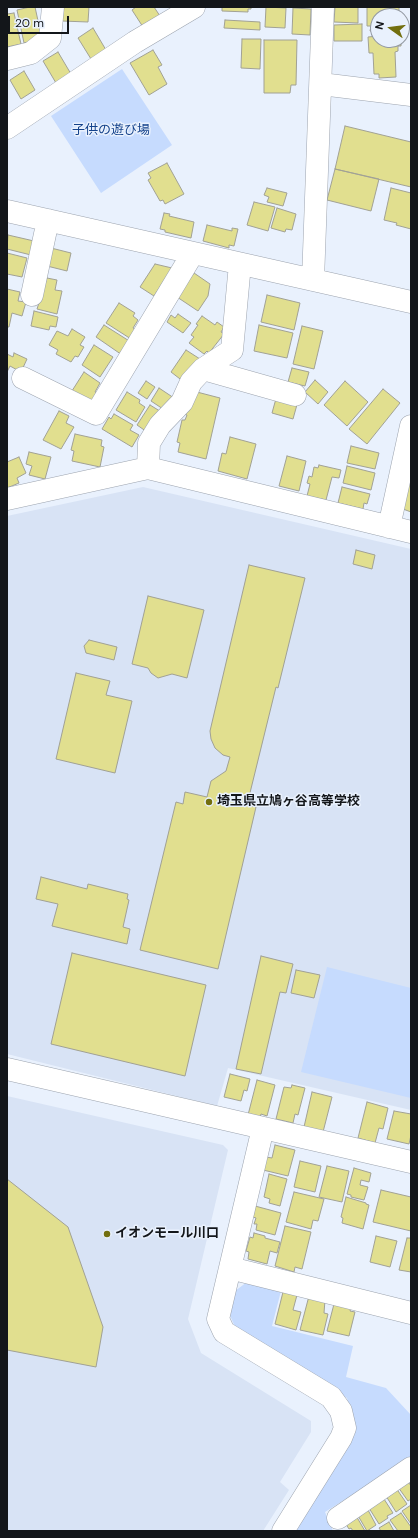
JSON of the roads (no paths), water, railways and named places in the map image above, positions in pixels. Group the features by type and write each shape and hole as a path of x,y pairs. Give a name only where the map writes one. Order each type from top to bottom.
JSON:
{"street":[{"path":"7,59 31,53 50,38 53,7"},
{"path":"7,128 135,42 194,7"},
{"path":"313,280 323,7"},
{"path":"321,84 411,95"},
{"path":"7,211 411,302"},
{"path":"32,295 48,220"},
{"path":"23,378 96,414 193,253"},
{"path":"148,468 150,443 160,425 182,402 191,382 203,369 232,350 240,264"},
{"path":"203,369 295,395"},
{"path":"389,527 411,426"},
{"path":"7,499 148,468 411,532"},
{"path":"7,1069 411,1162"},
{"path":"263,1128 218,1319 224,1332 331,1397 341,1411 345,1428 341,1438 283,1531"},
{"path":"230,1268 411,1313"},
{"path":"338,1518 411,1468"}],"place":[{"name":"埼玉県立鳩ヶ谷高等学校","path":"209,802"},
{"name":"イオンモール川口","path":"107,1234"}],"park label":[{"name":"子供の遊び場","path":"111,131"}]}
